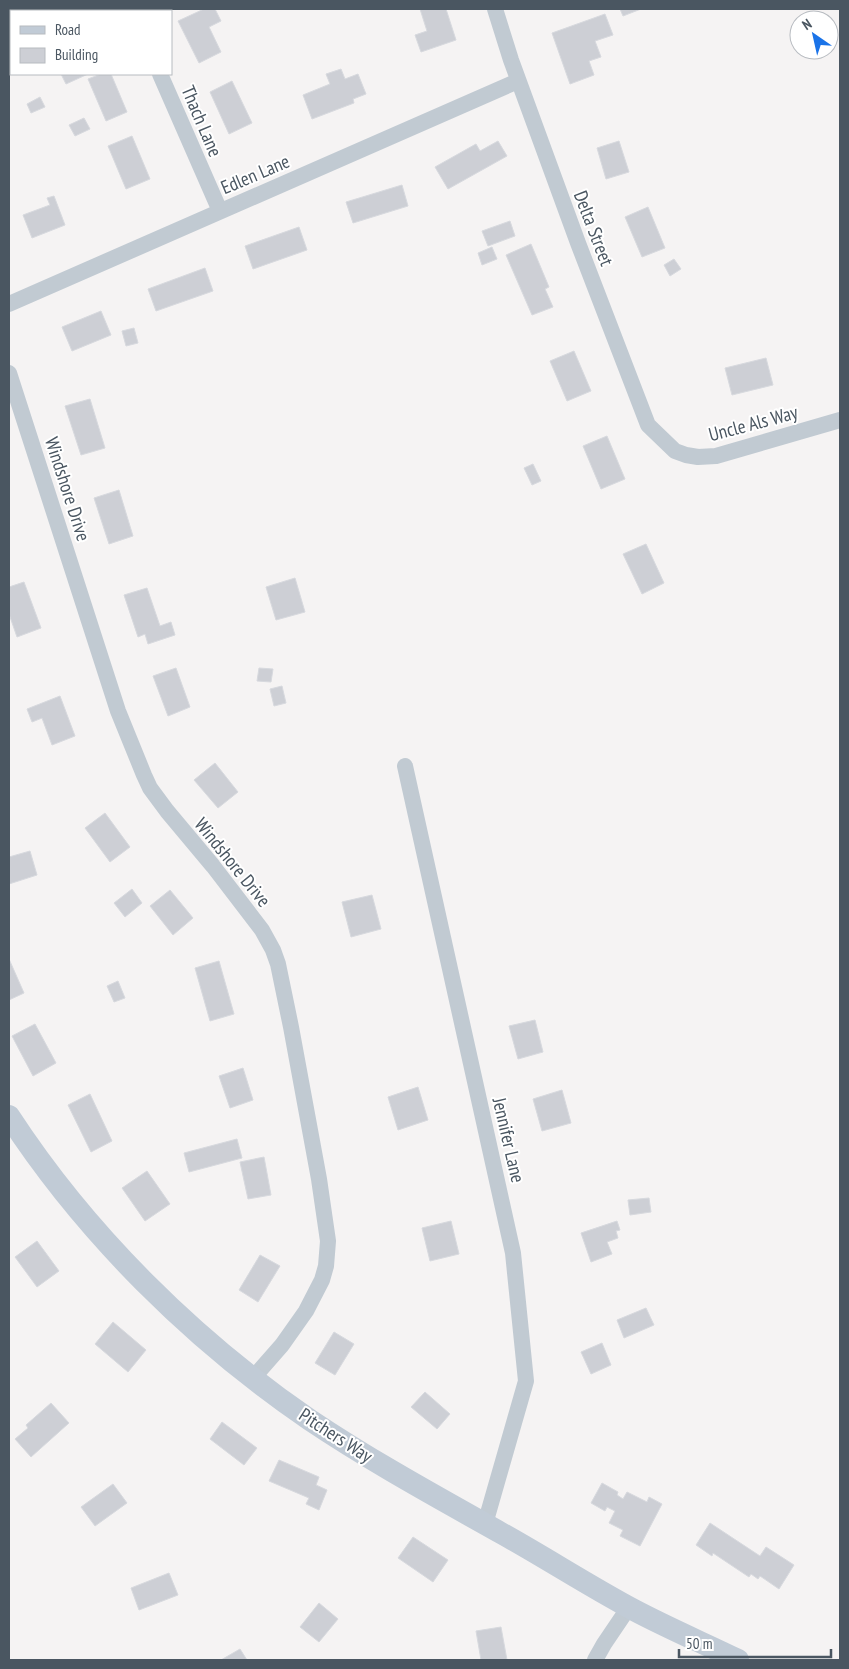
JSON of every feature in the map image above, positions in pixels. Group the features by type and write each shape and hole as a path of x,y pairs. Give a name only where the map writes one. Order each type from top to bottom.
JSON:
{"main road":[{"name":"Pitchers Way","path":"9,1116 37,1157 84,1216 144,1282 189,1324 309,1419 629,1607 738,1660"}],"street":[{"name":"Delta Street","path":"495,9 518,81 648,425 675,451"},
{"name":"Thach Lane","path":"160,75 220,211"},
{"name":"Edlen Lane","path":"9,304 518,81"},
{"name":"Windshore Drive","path":"9,373 115,701 144,775 150,788 166,811 213,866 262,930 278,964 292,1027 328,1241 326,1266 322,1280 306,1311 282,1345 254,1377"},
{"name":"Uncle Als Way","path":"675,451 698,457 716,456 840,420"},
{"name":"Jennifer Lane","path":"405,766 514,1253 526,1380 485,1524"},
{"path":"595,1660 629,1607"}],"building":[{"path":"204,9 215,9 221,21 209,27 221,52 199,63 178,21"},
{"path":"420,9 446,9 456,40 421,52 415,35 427,31"},
{"path":"620,9 641,9 623,16"},
{"path":"605,14 613,35 595,41 601,57 589,61 594,75 570,84 552,33"},
{"path":"341,69 345,79 358,74 366,94 353,99 354,103 312,119 303,95 330,84 326,74"},
{"path":"62,75 86,75 66,84"},
{"path":"98,75 111,75 127,112 106,121 88,79"},
{"path":"232,81 252,123 229,134 210,92"},
{"path":"40,97 45,107 31,113 27,104"},
{"path":"84,118 90,129 75,136 69,125"},
{"path":"132,136 150,179 126,189 108,146"},
{"path":"498,141 507,156 448,189 435,167 476,144 480,151"},
{"path":"619,141 629,172 606,179 597,148"},
{"path":"402,185 408,206 353,223 346,202"},
{"path":"54,196 65,225 32,238 23,215 50,205 47,198"},
{"path":"648,207 665,248 642,257 625,217"},
{"path":"510,221 515,236 488,246 482,231"},
{"path":"299,227 307,250 253,269 245,246"},
{"path":"531,244 549,287 545,289 553,307 532,315 506,255"},
{"path":"492,247 497,259 482,265 478,253"},
{"path":"674,259 681,269 670,276 664,265"},
{"path":"205,268 213,291 156,311 148,289"},
{"path":"101,311 111,335 72,351 62,327"},
{"path":"134,328 138,343 126,346 122,331"},
{"path":"574,351 591,391 567,401 550,361"},
{"path":"766,358 773,385 732,395 725,368"},
{"path":"90,399 105,448 81,455 65,406"},
{"path":"607,436 625,479 601,489 583,446"},
{"path":"533,464 541,481 532,485 524,468"},
{"path":"119,490 133,536 109,544 94,498"},
{"path":"646,544 664,583 642,594 623,554"},
{"path":"295,578 305,612 276,620 266,587"},
{"path":"24,582 41,628 17,637 9,614 9,587"},
{"path":"147,588 160,626 171,622 175,635 148,644 145,634 138,637 124,595"},
{"path":"176,668 190,707 168,716 153,676"},
{"path":"259,668 273,669 271,682 257,681"},
{"path":"282,686 286,703 274,706 270,689"},
{"path":"60,696 75,736 52,745 42,718 32,722 27,709"},
{"path":"215,763 238,792 218,808 194,780"},
{"path":"105,813 130,847 110,862 85,828"},
{"path":"30,851 37,875 9,884 9,857"},
{"path":"132,889 142,903 125,917 114,903"},
{"path":"170,890 193,918 173,935 150,906"},
{"path":"372,895 381,929 351,937 342,902"},
{"path":"9,959 24,993 9,1000"},
{"path":"219,961 234,1014 210,1021 195,968"},
{"path":"118,981 125,998 114,1002 107,986"},
{"path":"535,1020 543,1052 518,1059 509,1026"},
{"path":"35,1024 56,1063 33,1076 12,1036"},
{"path":"243,1068 253,1100 230,1108 219,1076"},
{"path":"418,1087 428,1120 398,1130 388,1097"},
{"path":"562,1090 571,1123 542,1131 533,1099"},
{"path":"90,1094 112,1141 91,1152 68,1105"},
{"path":"237,1139 242,1158 189,1172 184,1153"},
{"path":"264,1157 271,1195 248,1199 240,1162"},
{"path":"147,1171 170,1204 145,1221 122,1188"},
{"path":"649,1198 651,1212 630,1215 628,1200"},
{"path":"451,1221 459,1254 430,1261 422,1228"},
{"path":"617,1221 620,1230 616,1231 618,1238 607,1242 612,1254 591,1262 581,1233"},
{"path":"37,1241 59,1271 37,1287 15,1257"},
{"path":"260,1255 280,1266 258,1302 239,1290"},
{"path":"646,1308 654,1325 624,1338 617,1320"},
{"path":"113,1322 146,1350 128,1372 95,1344"},
{"path":"334,1332 354,1344 335,1375 315,1363"},
{"path":"602,1343 611,1365 591,1374 581,1352"},
{"path":"425,1392 450,1414 437,1429 411,1407"},
{"path":"51,1403 69,1423 31,1457 15,1439 28,1428 26,1425"},
{"path":"222,1422 257,1448 244,1465 210,1439"},
{"path":"279,1460 319,1477 316,1485 327,1490 319,1510 306,1504 309,1498 269,1481"},
{"path":"602,1483 618,1492 617,1495 623,1499 627,1492 647,1502 649,1497 662,1504 640,1546 620,1536 623,1530 609,1523 615,1511 607,1507 605,1511 591,1503"},
{"path":"113,1484 127,1503 95,1526 81,1507"},
{"path":"710,1523 760,1556 766,1547 794,1565 779,1589 760,1576 758,1579 751,1574 749,1577 713,1553 712,1556 696,1545"},
{"path":"413,1537 448,1560 433,1582 398,1558"},
{"path":"169,1573 178,1595 139,1610 131,1588"},
{"path":"319,1603 338,1619 319,1642 300,1627"},
{"path":"501,1627 507,1660 481,1660 476,1631"},
{"path":"240,1649 247,1660 221,1660"}]}
